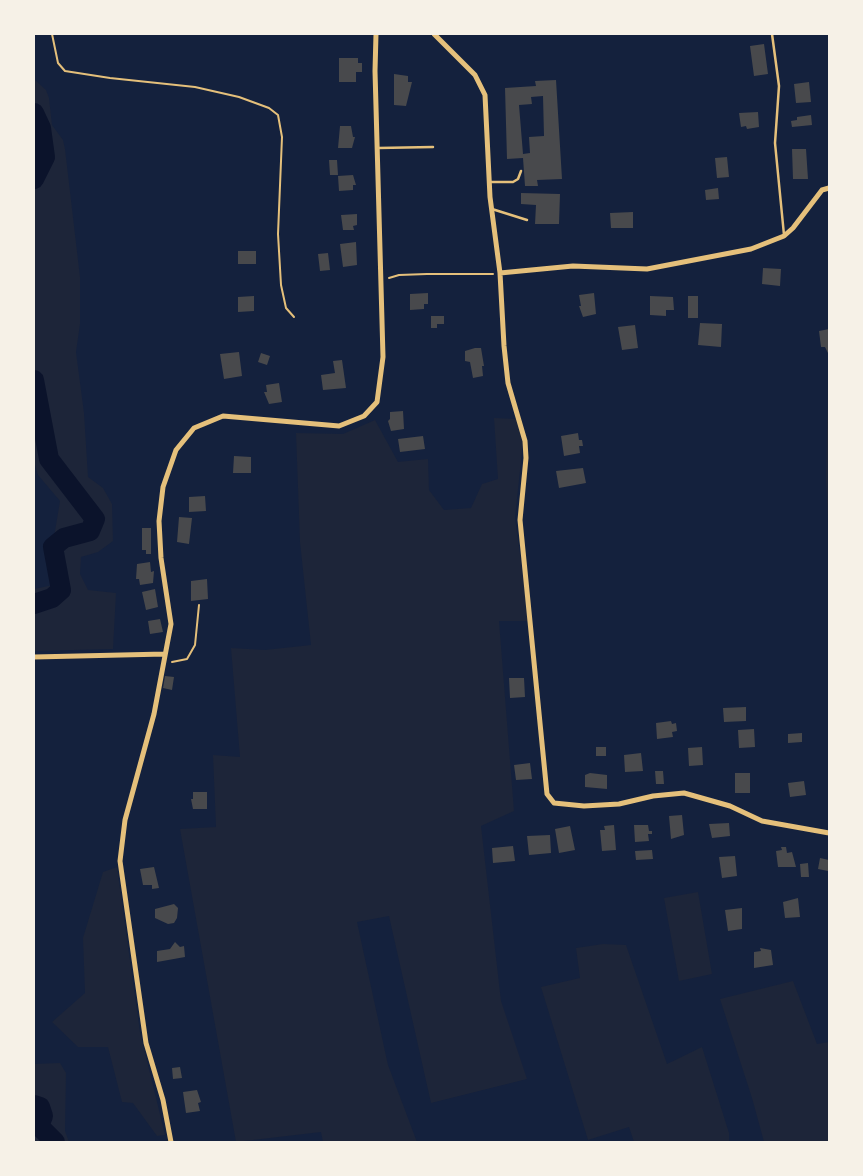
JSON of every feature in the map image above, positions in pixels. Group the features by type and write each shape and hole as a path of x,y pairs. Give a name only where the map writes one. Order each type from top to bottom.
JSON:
{"street":[{"path":"171,1142 163,1100 146,1043 120,861 125,820 154,714 171,624 161,558 159,521 163,487 176,450 194,428 223,416 339,426 364,416 377,402 383,357 376,34"},
{"path":"434,34 475,75 485,95 491,209 500,273 508,384 525,442 526,458 520,520 547,794 554,803 584,806 619,804 653,796 684,793 730,806 762,821 829,833"},
{"path":"500,273 573,266 647,269 751,249 784,236 793,228 822,190 829,188"},
{"path":"34,657 165,654"}],"lane":[{"path":"772,34 779,86 775,143 776,168 784,236"},
{"path":"378,148 433,147"},
{"path":"489,181 513,182 518,179 521,171"},
{"path":"491,209 527,220"}],"path":[{"path":"52,34 58,64 65,71 195,87 239,96 269,108 278,115 282,137 278,234 281,285 286,308 294,317"},
{"path":"382,280 399,275 486,275 500,273"},
{"path":"164,662 178,662 187,659 192,652 195,645 199,604"}],"shaded area":[{"path":"34,79 46,90 49,98 52,125 63,140 65,149 80,277 80,324 76,352 84,413 88,477 103,488 112,504 113,541 98,552 81,557 80,574 88,590 116,593 113,649 34,651 34,589 53,585 52,549 60,501 38,475 34,462"},
{"path":"829,380 829,543 826,479"},
{"path":"494,418 516,419 523,442 515,518 529,621 499,621 514,811 481,826 501,1001 527,1079 431,1103 389,916 357,922 388,1065 417,1142 323,1142 321,1132 236,1142 180,829 216,827 213,755 240,757 231,648 265,650 311,645 300,542 296,433 343,434 375,420 398,462 428,459 429,490 444,510 471,508 482,484 498,479"},
{"path":"117,867 140,1032 165,1135 157,1136 133,1103 122,1102 108,1047 78,1047 52,1022 85,993 83,938 103,872"},
{"path":"698,892 712,974 679,981 664,898"},
{"path":"603,944 626,945 667,1064 702,1047 729,1133 729,1142 634,1142 629,1127 588,1140 541,987 580,978 576,948"},
{"path":"793,981 817,1044 829,1042 829,1142 764,1142 720,999"},
{"path":"60,1063 66,1073 65,1131 69,1142 34,1142 34,1064"}],"building":[{"path":"764,44 768,74 754,76 750,46"},
{"path":"339,58 358,58 358,63 362,63 362,72 356,72 356,82 339,82"},
{"path":"394,74 408,76 408,82 412,82 406,106 394,105"},
{"path":"556,80 562,179 537,180 538,186 525,186 523,158 507,159 505,88 536,86 535,81","holes":["543,96 544,136 529,137 530,153 523,154 519,105 532,104 531,97"]},
{"path":"809,82 811,102 796,103 794,84"},
{"path":"758,112 759,127 747,129 746,126 741,127 739,113"},
{"path":"811,115 812,125 792,127 791,121 797,120 797,117"},
{"path":"340,126 351,126 353,137 355,137 352,148 338,148"},
{"path":"792,149 806,149 808,179 793,179"},
{"path":"727,157 729,177 717,178 715,158"},
{"path":"329,160 337,160 338,175 330,175"},
{"path":"353,175 356,185 353,185 353,190 339,191 338,176"},
{"path":"718,188 719,199 706,200 705,190"},
{"path":"521,193 560,194 559,224 535,224 536,205 521,204"},
{"path":"633,212 633,228 611,228 610,213"},
{"path":"357,214 357,225 353,226 354,230 343,230 341,215"},
{"path":"356,242 357,265 343,267 340,244"},
{"path":"238,251 256,251 256,264 238,264"},
{"path":"328,253 330,270 320,271 318,254"},
{"path":"763,268 781,269 780,286 762,284"},
{"path":"428,293 428,304 424,304 424,309 410,310 410,294"},
{"path":"594,293 596,314 583,317 579,306 581,306 579,295"},
{"path":"254,296 254,311 238,312 238,297"},
{"path":"650,296 673,297 674,310 666,310 666,316 650,315"},
{"path":"688,296 698,296 698,318 688,318"},
{"path":"431,316 444,316 444,324 437,324 437,328 431,328"},
{"path":"700,323 722,324 721,347 698,345"},
{"path":"635,325 638,348 622,350 618,327"},
{"path":"829,329 829,355 825,347 821,347 819,331"},
{"path":"481,348 484,366 482,366 483,376 473,378 470,362 465,361 465,351"},
{"path":"239,352 242,376 224,379 220,354"},
{"path":"261,353 270,356 267,365 258,362"},
{"path":"342,360 346,388 323,390 321,375 335,373 333,361"},
{"path":"279,383 282,402 269,404 264,392 267,392 266,385"},
{"path":"403,411 404,429 391,431 388,421 390,419 390,412"},
{"path":"578,433 579,440 582,440 583,446 579,446 580,453 564,456 561,436"},
{"path":"423,436 425,449 400,452 398,439"},
{"path":"234,456 251,457 251,473 233,473"},
{"path":"583,468 586,483 559,488 556,471"},
{"path":"205,496 206,511 189,512 189,497"},
{"path":"179,517 192,518 189,544 177,542"},
{"path":"142,528 151,528 151,554 146,554 146,550 142,550"},
{"path":"150,562 151,572 154,571 153,583 140,585 139,579 136,579 137,564"},
{"path":"207,579 208,599 191,601 191,581"},
{"path":"155,589 158,607 146,610 142,592"},
{"path":"160,619 163,632 150,634 148,621"},
{"path":"165,676 174,677 172,690 163,688"},
{"path":"509,678 524,678 525,697 510,698"},
{"path":"746,707 746,721 724,722 723,708"},
{"path":"671,721 672,724 676,723 677,731 672,732 673,737 657,739 656,723"},
{"path":"754,729 755,747 739,748 738,730"},
{"path":"802,733 802,742 788,743 788,734"},
{"path":"596,747 606,747 606,756 596,756"},
{"path":"702,747 703,765 689,766 688,748"},
{"path":"641,753 643,771 625,772 624,755"},
{"path":"530,763 532,779 516,780 514,765"},
{"path":"655,771 663,771 664,784 656,784"},
{"path":"590,773 607,775 607,789 585,787 585,775"},
{"path":"735,773 750,773 750,793 735,793"},
{"path":"804,781 806,795 790,797 788,783"},
{"path":"193,792 207,792 207,809 193,809 191,799 193,799"},
{"path":"682,815 684,835 671,839 669,816"},
{"path":"729,823 730,836 712,838 709,824"},
{"path":"614,825 616,850 602,851 600,830 605,830 604,826"},
{"path":"634,825 648,825 649,831 652,831 652,834 648,834 649,841 635,842"},
{"path":"570,826 575,850 559,853 555,829"},
{"path":"550,835 551,853 529,855 527,836"},
{"path":"513,846 515,861 493,863 492,848"},
{"path":"781,847 786,847 787,853 792,852 796,867 778,867 776,851 782,850"},
{"path":"652,850 653,859 636,860 635,851"},
{"path":"735,856 737,876 722,878 719,857"},
{"path":"820,858 829,860 828,871 818,869"},
{"path":"808,863 809,877 801,877 800,864"},
{"path":"154,867 159,888 152,889 152,885 143,885 140,869"},
{"path":"798,898 800,917 785,918 783,902"},
{"path":"174,904 178,908 177,918 174,923 168,924 155,918 155,909"},
{"path":"742,908 742,929 728,931 725,910"},
{"path":"175,942 180,947 184,946 185,957 157,962 157,951 170,949"},
{"path":"760,948 771,950 773,965 754,968 754,952 761,951"},
{"path":"180,1067 182,1078 173,1079 172,1068"},
{"path":"197,1090 201,1102 198,1103 200,1111 186,1113 183,1092"}],"waterway":[{"path":"34,113 41,128 45,157 34,179"},
{"path":"34,380 49,459 95,519 90,531 64,538 53,547 61,590 52,598 34,604"},
{"path":"34,1105 40,1107 43,1116 39,1126 55,1142"}]}
